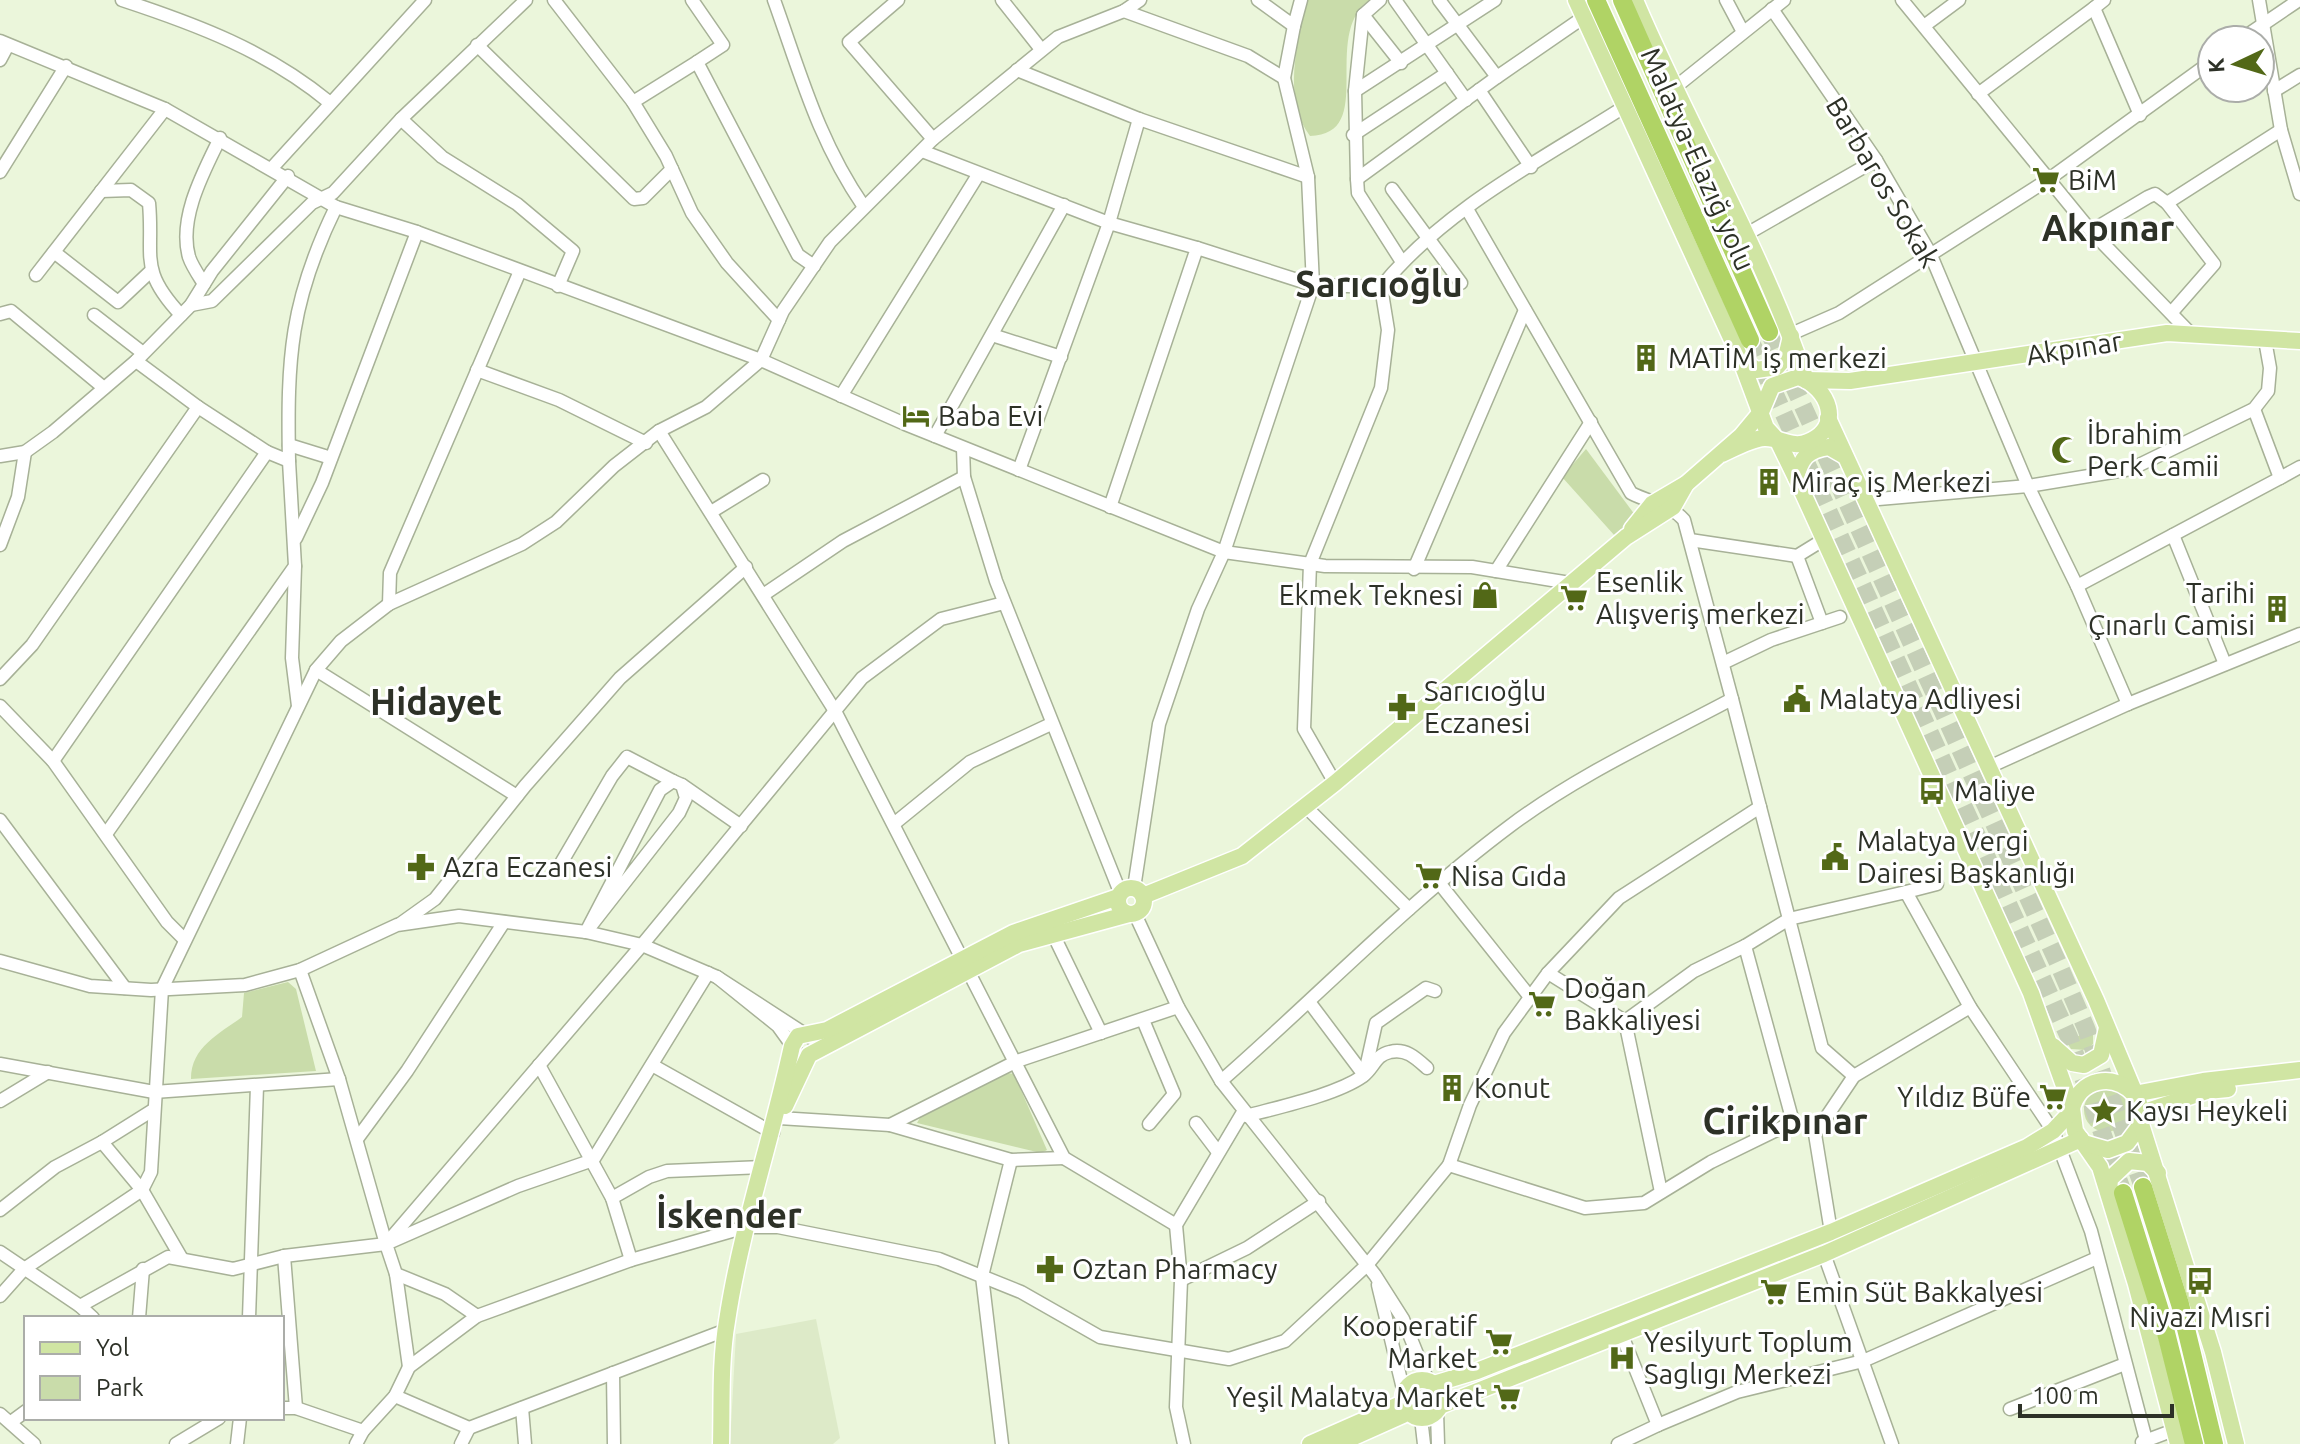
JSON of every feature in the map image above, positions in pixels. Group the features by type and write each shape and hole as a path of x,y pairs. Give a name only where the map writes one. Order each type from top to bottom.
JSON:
{"highway":[{"name":"Malatya-Elazığ yolu","path":"1596,0 1744,347"},
{"path":"1622,0 1769,332"},
{"path":"2143,1187 2180,1304 2214,1444"},
{"path":"2116,1194 2162,1317 2194,1444"}],"main road":[{"path":"1576,0 1624,107 1756,370 1777,367 1786,357 1791,334"},
{"path":"1635,0 1673,89 1791,334 1806,380"},
{"name":"Akpınar","path":"1806,380 1850,381 1979,364 2167,333 2300,341"},
{"path":"1744,347 1766,428 1778,441 1796,478 2031,993 2072,1110 2075,1131 2116,1194"},
{"path":"1626,537 1652,504 1686,484 1722,454 1761,412 1772,386 1788,378 1806,380 1815,384 1827,399 1828,418 1843,455 1867,500 1989,767 2107,1027 2134,1094 2213,1352 2236,1444"},
{"path":"1722,454 1765,438 1799,445 1809,442 1825,428 1850,381"},
{"path":"1796,478 1801,460 1809,452 1829,447 1843,455"},
{"path":"776,1125 809,1055 966,966 1013,933 1242,856 1335,783 1626,537 1673,507 1686,484"},
{"path":"721,1444 726,1330 746,1227 776,1125 792,1046 798,1036 811,1036 1019,944 1132,914 1142,908 1129,893"},
{"path":"1129,893 1119,907 1132,914"},
{"path":"2049,1042 2072,1063 2084,1065 2101,1055 2107,1027"},
{"path":"1310,1444 1621,1333 1824,1254 2055,1139 2081,1091 2101,1080 2118,1082 2134,1094 2203,1081 2300,1070"},
{"path":"2140,1117 2207,1091 2300,1080"},
{"path":"1419,1407 1411,1384 1431,1383 1477,1371 1831,1232 2027,1147 2055,1139 2084,1142 2101,1149 2116,1148 2135,1135 2140,1117"},
{"path":"2159,1174 2148,1163 2129,1161 2110,1179 2176,1437"},
{"path":"1338,1444 1419,1407 1440,1394 1431,1383"}],"street":[{"path":"122,0 234,40 292,72 329,102"},
{"path":"271,169 425,0"},
{"path":"191,305 212,301 320,199 333,193 401,119 526,0"},
{"path":"554,0 633,102 672,169 692,213 727,263 779,320"},
{"path":"633,102 723,45 692,0"},
{"path":"774,0 810,109 847,182 864,207"},
{"path":"898,0 849,42 933,139"},
{"path":"1002,0 1040,48"},
{"path":"0,1296 24,1269 142,1190 151,1172 162,989 316,670 341,641 389,604 522,544 556,522 614,466 659,431 706,407 761,360 779,320 830,242 933,139 1040,48 1067,32 1124,11 1140,0"},
{"path":"1258,0 1294,26"},
{"path":"1129,893 1159,724 1198,609 1224,552 1313,285 1308,177 1284,78 1301,0"},
{"path":"1380,0 1363,15 1353,135 1358,193 1402,262"},
{"path":"1395,0 1466,100"},
{"path":"1439,0 1497,77"},
{"path":"1355,91 1495,0"},
{"path":"1726,0 1743,32"},
{"path":"1673,89 1784,0"},
{"path":"1902,0 2091,231 2191,334"},
{"path":"1924,26 1959,0"},
{"path":"2259,0 2263,23 2299,0"},
{"path":"1978,94 2099,4 2140,115"},
{"name":"Barbaros Sokak","path":"1772,9 1876,160 1930,253 2028,486 2077,586 2128,704"},
{"path":"1124,11 1248,56 1284,78"},
{"path":"1363,15 1401,63"},
{"path":"1357,179 1584,17"},
{"path":"0,60 4,43 66,66 165,109 288,176 336,207 417,232 761,360 963,448 1224,552 1310,564 1414,569 1472,567 1570,583"},
{"path":"477,45 634,199 643,198 672,169"},
{"path":"697,62 798,255 814,266"},
{"path":"0,172 66,66"},
{"path":"1017,70 1139,119 1308,177"},
{"path":"1353,135 1447,73"},
{"path":"1791,334 1839,313 2049,179 2196,73"},
{"path":"2276,90 2300,75"},
{"path":"1479,90 1531,167"},
{"path":"2276,102 2300,194"},
{"path":"1335,783 1304,729 1310,564 1381,388 1388,330 1381,287 1427,239 1467,209 1624,107"},
{"path":"36,275 165,109"},
{"path":"401,119 442,157 517,204 573,251 558,286"},
{"path":"1019,470 1109,223 1139,119"},
{"path":"2167,203 2281,130"},
{"path":"204,284 189,255 188,226 199,180 220,138"},
{"path":"922,151 1109,223 1313,285 1381,287"},
{"path":"1745,235 1876,160"},
{"path":"841,396 978,175"},
{"path":"0,456 25,452 140,357 191,305 288,176"},
{"path":"1392,189 1461,283"},
{"path":"101,191 131,190 149,203 148,247 152,270 158,291 181,315"},
{"path":"2091,231 2155,194 2167,203 2214,264 2172,312"},
{"path":"935,436 1064,205"},
{"path":"298,706 292,658 295,541 287,376 291,337 312,256 336,207"},
{"path":"1467,209 1591,422 1593,432 1631,493 1652,504 1673,507 1684,520 1822,1048 1854,1076"},
{"path":"295,541 331,458 417,232"},
{"path":"1110,507 1197,248"},
{"path":"54,252 118,302 152,270"},
{"path":"389,604 390,573 520,271"},
{"path":"1414,569 1525,310"},
{"path":"0,314 11,311 104,388"},
{"path":"94,315 198,407 267,452 289,461"},
{"path":"992,335 1061,357"},
{"path":"1867,500 2028,486 2131,469 2254,409 2268,391 2270,368 2265,340"},
{"path":"477,370 559,400 646,443"},
{"path":"0,679 41,633 198,407"},
{"path":"2254,409 2280,478"},
{"path":"1496,571 1591,422"},
{"path":"659,431 835,711 1064,1158"},
{"path":"289,445 331,458"},
{"path":"963,448 964,477 1004,603 1051,724 1129,893"},
{"path":"0,545 18,497 25,452"},
{"path":"53,761 267,452"},
{"path":"2077,586 2300,467"},
{"path":"763,595 843,541 964,477"},
{"path":"711,512 763,480"},
{"path":"2173,535 2225,664"},
{"path":"1690,540 1797,556 1823,540"},
{"path":"1797,556 1822,623"},
{"path":"106,834 295,566"},
{"path":"0,961 90,986 162,989 245,985 300,970 397,925 435,899 517,796 620,678 746,567"},
{"path":"386,1244 642,945 862,678 941,619 1004,603"},
{"path":"1723,663 1771,640 1840,617"},
{"path":"1989,767 2128,704 2300,634"},
{"path":"316,670 517,796"},
{"path":"1221,1081 1310,1003 1409,909 1510,826 1586,776 1732,699"},
{"path":"0,706 53,761 167,922 185,940"},
{"path":"895,823 970,762 1051,724"},
{"path":"560,865 612,776 627,757 677,783 741,826"},
{"path":"586,932 679,813 686,798 677,783"},
{"path":"586,932 660,790 677,783"},
{"path":"1306,807 1409,909"},
{"path":"356,1444 363,1431 395,1396 409,1367 477,1316 631,1260 746,1227 778,1227 939,1259 1021,1292 1100,1337 1179,1353 1229,1359 1285,1341 1371,1270 1449,1165 1470,1105 1504,1033 1548,973 1619,898 1760,807"},
{"path":"0,820 125,988"},
{"path":"1440,884 1530,997"},
{"path":"1625,1021 1694,971 1745,946 1789,919 1937,884"},
{"path":"1906,892 1970,1007 2055,1139 2091,1231 2142,1442 2176,1437"},
{"path":"1132,914 1178,1007 1221,1081 1371,1270 1403,1319 1431,1383"},
{"path":"397,925 459,916 586,932 642,945 713,975 811,1036 814,1045 809,1055 799,1055 778,1026 713,975"},
{"path":"357,1139 407,1071 504,922"},
{"path":"1053,934 1101,1033"},
{"path":"1745,946 1793,1122 1815,1134"},
{"path":"300,970 339,1079 396,1274 409,1367"},
{"path":"1548,973 1625,1021 1661,1192"},
{"path":"80,1306 168,1257 233,1269 284,1256 386,1244 518,1186 593,1160 713,975"},
{"path":"1364,1075 1376,1023 1426,988 1435,991"},
{"path":"1310,1003 1364,1075"},
{"path":"890,1125 1017,1061 1178,1007"},
{"path":"1892,1444 1824,1254 1831,1232 1815,1134 1854,1076 1970,1007"},
{"path":"1143,1020 1174,1094 1149,1124"},
{"path":"1184,1444 1176,1407 1181,1280 1176,1225 1218,1152 1245,1114 1303,1100 1364,1075 1378,1057 1388,1052 1405,1051 1427,1068"},
{"path":"0,1064 154,1092 339,1079"},
{"path":"539,1065 612,1198 631,1260"},
{"path":"652,1065 776,1125 890,1125 1011,1160 1064,1158 1176,1225"},
{"path":"0,1101 48,1072"},
{"path":"249,1316 257,1086"},
{"path":"0,1210 55,1167 153,1110"},
{"path":"1449,1165 1585,1208 1644,1203 1711,1162 1793,1122"},
{"path":"1196,1123 1218,1152"},
{"path":"102,1142 142,1190 182,1259"},
{"path":"1002,1444 982,1276 1011,1160"},
{"path":"612,1198 649,1177 667,1171 763,1167"},
{"path":"1181,1280 1247,1248 1319,1201"},
{"path":"0,1252 91,1316"},
{"path":"284,1256 296,1408"},
{"path":"1618,1444 1737,1392 1863,1361 2097,1258"},
{"path":"139,1316 143,1269"},
{"path":"1371,1270 1419,1407 1438,1444"},
{"path":"396,1274 445,1294 477,1316"},
{"path":"461,1444 469,1428 726,1330"},
{"path":"1621,1333 1658,1425"},
{"path":"2010,1409 2125,1364"},
{"path":"613,1373 614,1444"},
{"path":"395,1396 469,1428"},
{"path":"1419,1407 1424,1444"},
{"path":"284,1408 296,1408 363,1431"},
{"path":"522,1408 525,1444"},
{"path":"24,1412 5,1418 34,1444"},
{"path":"176,1444 216,1420"},
{"path":"237,1444 240,1420"}],"shaded area":[{"path":"816,1319 840,1438 833,1444 730,1444 736,1334"}],"green space":[{"path":"1308,0 1369,0 1355,16 1349,37 1346,102 1341,119 1330,131 1310,136 1301,121 1294,88 1296,51"},
{"path":"1586,449 1638,519 1615,536 1562,477"},
{"path":"288,982 296,989 316,1071 191,1079 192,1068 201,1050 242,1017 244,993"},
{"path":"2093,1030 2093,1044 2086,1050 2071,1049 2066,1041"},
{"path":"1008,1073 1014,1074 1047,1150 1041,1153 917,1123 922,1114"},
{"path":"2106,1088 2122,1094 2128,1110 2122,1126 2106,1132 2090,1126 2084,1110 2090,1094"}],"tunnel":[{"path":"1769,332 2058,963 2086,1028 2143,1187"},
{"path":"1750,340 2069,1037 2123,1193"}],"place":[{"name":"BiM","path":"2046,180"},
{"name":"MATİM iş merkezi","path":"1646,358"},
{"name":"Baba Evi","path":"916,416"},
{"name":"İbrahim Perk Camii","path":"2065,450"},
{"name":"Miraç iş Merkezi","path":"1769,482"},
{"name":"Ekmek Teknesi","path":"1485,595"},
{"name":"Esenlik Alışveriş merkezi","path":"1574,598"},
{"name":"Tarihi Çınarlı Camisi","path":"2277,609"},
{"name":"Malatya Adliyesi","path":"1797,699"},
{"name":"Sarıcıoğlu Eczanesi","path":"1402,707"},
{"name":"Maliye","path":"1932,791"},
{"name":"Malatya Vergi Dairesi Başkanlığı","path":"1835,857"},
{"name":"Azra Eczanesi","path":"421,867"},
{"name":"Nisa Gıda","path":"1429,876"},
{"name":"Doğan Bakkaliyesi","path":"1542,1004"},
{"name":"Konut","path":"1452,1088"},
{"name":"Yıldız Büfe","path":"2053,1097"},
{"name":"Kaysı Heykeli","path":"2104,1111"},
{"name":"Oztan Pharmacy","path":"1050,1269"},
{"name":"Niyazi Mısri","path":"2200,1281"},
{"name":"Emin Süt Bakkalyesi","path":"1774,1292"},
{"name":"Kooperatif Market","path":"1499,1342"},
{"name":"Yesilyurt Toplum Saglıgı Merkezi","path":"1622,1358"},
{"name":"Yeşil Malatya Market","path":"1507,1397"}],"district":[{"name":"Akpınar","path":"2108,228"},
{"name":"Sarıcıoğlu","path":"1379,284"},
{"name":"Hidayet","path":"436,702"},
{"name":"Cirikpınar","path":"1785,1121"},
{"name":"İskender","path":"729,1215"}]}
